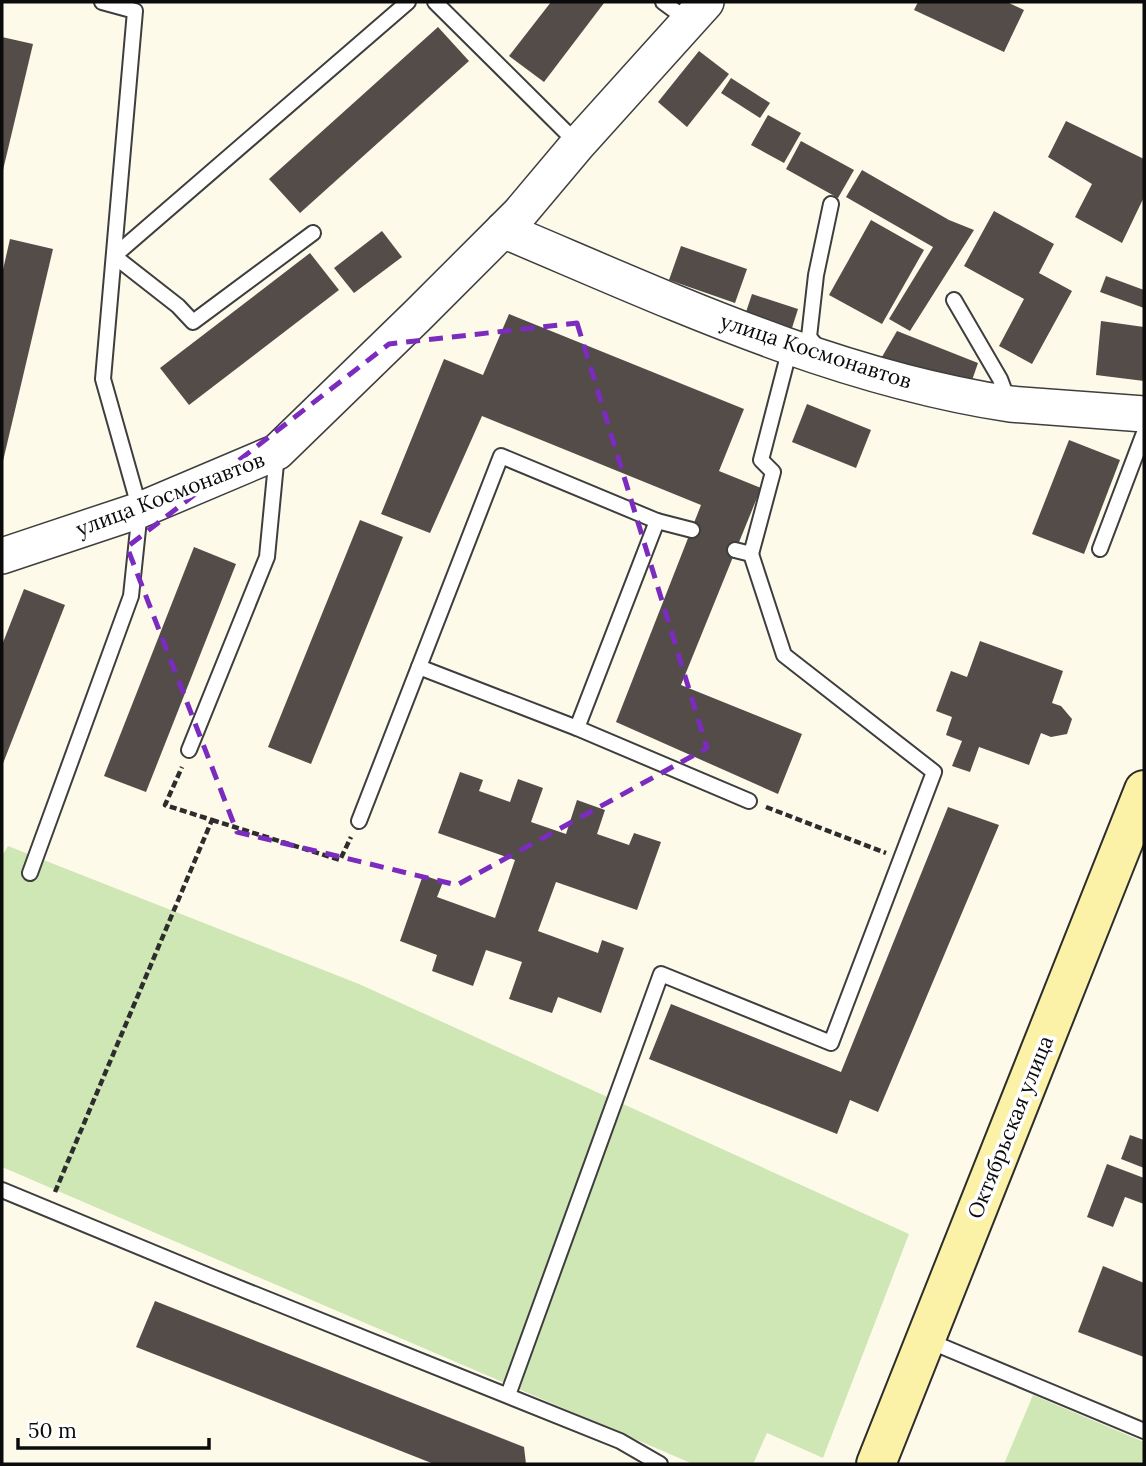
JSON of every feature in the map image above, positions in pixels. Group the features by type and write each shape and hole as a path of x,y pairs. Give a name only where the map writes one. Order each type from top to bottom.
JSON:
{"main road":[{"name":"Октябрьская улица","path":"876,1464 1144,790"},
{"name":"Октябрьская улица","path":"892,1464 1144,841"}],"street":[{"name":"улица Космонавтов","path":"2,556 139,510 277,452 520,213 686,8"},
{"name":"улица Космонавтов","path":"503,230 702,313 829,360 891,379 1010,404 1144,414"}],"lane":[{"path":"30,873 131,596 139,510 103,379 135,11 102,2"},
{"path":"114,256 408,2"},
{"path":"435,2 578,144"},
{"path":"829,360 809,337 816,275 831,204"},
{"path":"114,256 193,321 313,233"},
{"path":"954,300 1000,379 1010,404"},
{"path":"508,1395 661,974 831,1043 934,772 784,655 751,554 773,472 761,460 790,346"},
{"path":"1100,550 1144,433"},
{"path":"189,750 267,557 277,452"},
{"path":"359,821 501,456 657,521 692,530"},
{"path":"577,728 657,521"},
{"path":"735,551 751,554"},
{"path":"419,667 577,728 749,801"},
{"path":"2,1190 620,1441 660,1464"},
{"path":"941,1346 1144,1431"}],"path":[{"path":"189,750 165,805 340,860 359,821"},
{"path":"749,801 902,859"},
{"path":"48,1209 212,820"}],"highlighted area":[{"path":"577,323 707,748 457,885 237,832 127,547 389,344"}],"green space":[{"path":"8,846 359,984 909,1234 823,1458 767,1433 753,1464 693,1464 2,1167 2,856"},
{"path":"1033,1395 1144,1442 1144,1464 1004,1464"}],"building":[{"path":"551,2 604,3 544,82 509,56"},
{"path":"918,2 1007,2 1024,10 1004,52 914,10"},
{"path":"438,27 469,61 300,213 269,179"},
{"path":"2,37 33,44 3,170 2,170"},
{"path":"699,51 729,74 687,127 658,102"},
{"path":"731,78 770,103 760,118 721,93"},
{"path":"768,115 801,133 784,163 751,145"},
{"path":"1066,121 1144,159 1144,197 1122,243 1075,217 1092,184 1048,157"},
{"path":"801,141 854,170 838,198 786,169"},
{"path":"862,170 949,220 974,230 910,331 889,319 933,247 846,197"},
{"path":"994,211 1054,244 1039,273 1072,291 1032,364 999,346 1024,299 964,266"},
{"path":"871,220 924,250 882,324 829,295"},
{"path":"382,231 402,257 354,293 334,268"},
{"path":"10,239 53,249 3,461 2,274"},
{"path":"681,246 747,269 735,303 669,280"},
{"path":"310,253 339,290 189,405 160,368"},
{"path":"1106,276 1144,290 1144,308 1100,292"},
{"path":"752,294 798,309 792,328 746,312"},
{"path":"509,314 744,409 719,471 761,488 681,685 802,734 778,794 616,722 701,505 482,416 430,533 381,514 444,359 483,375"},
{"path":"1101,321 1144,327 1144,381 1096,375"},
{"path":"897,331 978,363 968,392 879,362"},
{"path":"807,404 871,430 856,468 792,442"},
{"path":"1069,440 1120,460 1084,554 1032,534"},
{"path":"360,520 403,537 311,764 268,747"},
{"path":"194,547 236,564 146,792 104,776"},
{"path":"24,589 65,605 2,766 2,645"},
{"path":"980,641 1063,671 1052,703 1061,706 1072,719 1067,734 1051,737 1041,733 1029,765 979,747 970,772 952,766 962,741 946,735 952,717 936,711 951,671 967,677"},
{"path":"460,772 483,780 479,791 510,802 518,779 543,788 531,822 566,834 577,800 605,810 597,834 629,845 634,833 661,842 637,910 556,882 538,931 598,953 602,940 624,948 601,1013 558,997 552,1013 509,999 522,962 486,950 473,986 432,971 437,955 400,941 423,875 443,882 437,897 495,918 515,860 438,833"},
{"path":"948,807 999,825 878,1112 850,1100 837,1134 649,1059 671,1004 841,1072"},
{"path":"1130,1135 1144,1140 1144,1168 1121,1159"},
{"path":"1107,1164 1144,1178 1144,1204 1125,1197 1113,1227 1087,1217"},
{"path":"1103,1266 1144,1283 1144,1357 1078,1332"},
{"path":"155,1301 524,1447 526,1464 434,1464 136,1347"}]}
